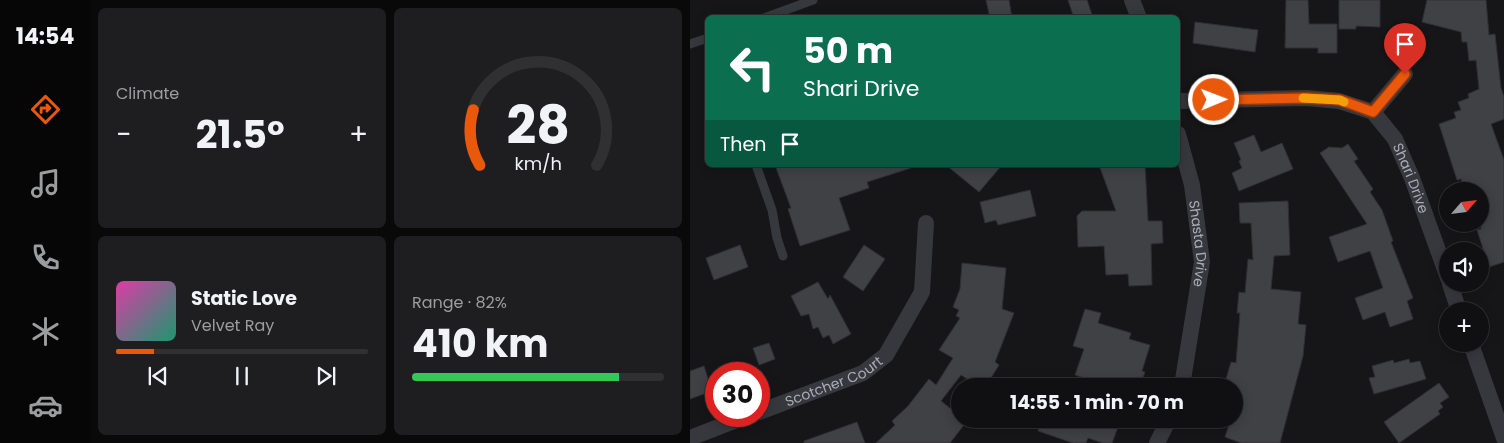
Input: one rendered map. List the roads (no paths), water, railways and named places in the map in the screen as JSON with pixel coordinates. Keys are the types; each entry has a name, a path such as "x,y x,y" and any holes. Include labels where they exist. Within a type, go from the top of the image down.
{"street":[{"path":"1132,0 1138,15"},
{"path":"1180,101 1307,98 1340,100 1373,112 1405,74"},
{"name":"Shari Drive","path":"1373,112 1395,140 1412,178 1439,253"},
{"name":"Shasta Drive","path":"1180,141 1192,185 1202,262 1183,378"},
{"name":"Scotcher Court","path":"770,408 863,373 886,355 922,292 926,222"},
{"path":"1474,352 1504,438"},
{"path":"690,438 718,427"},
{"path":"1157,443 1164,428"}],"lane":[{"path":"772,15 814,0"},
{"path":"690,44 705,39"},
{"path":"757,167 772,210 777,238 783,256"}]}
